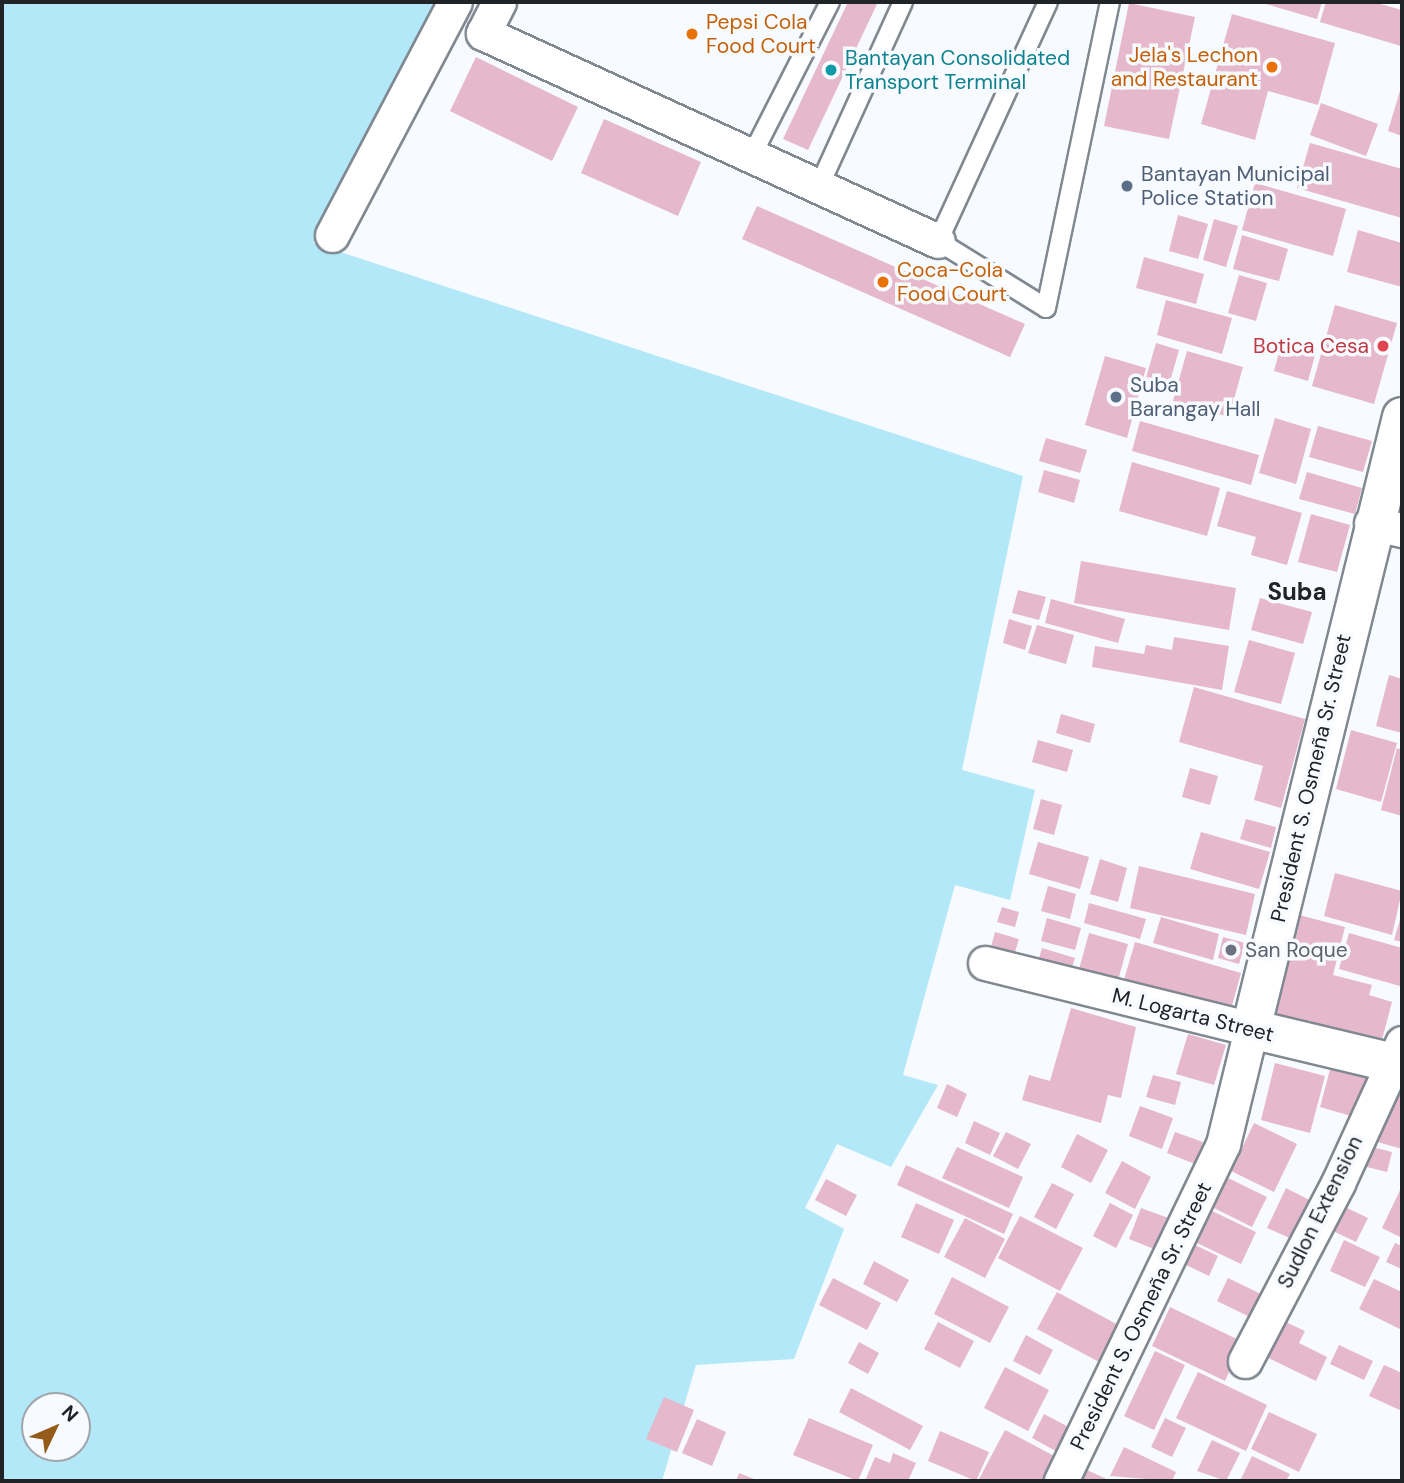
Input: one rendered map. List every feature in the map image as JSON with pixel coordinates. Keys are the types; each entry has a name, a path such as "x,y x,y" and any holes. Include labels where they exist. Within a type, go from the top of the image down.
{"street":[{"path":"332,235 455,2"},
{"path":"499,2 483,33 752,155 821,182 938,241"},
{"name":"President S. Osmeña Sr. Street","path":"1061,1481 1223,1144 1251,1029 1387,527 1402,417"},
{"name":"M. Logarta Street","path":"985,963 1251,1029 1398,1056"},
{"name":"Sudlon Extension","path":"1245,1361 1338,1184 1398,1056"}],"lane":[{"path":"752,155 830,2"},
{"path":"821,182 903,2"},
{"path":"1048,2 938,241 1046,308 1110,2"}],"water":[{"path":"2,2 436,2 313,243 1023,476 962,770 1035,790 1010,900 955,885 903,1075 938,1085 891,1167 837,1144 805,1208 844,1229 794,1359 696,1365 662,1481 2,1481"}],"building":[{"name":"Bantayan Consolidated Transport Terminal","path":"848,2 878,2 808,150 783,139"},
{"path":"1259,2 1322,2 1317,19"},
{"path":"1326,2 1373,2 1402,10 1401,46 1320,22"},
{"path":"1129,3 1195,17 1169,139 1104,126"},
{"name":"Jela's Lechon and Restaurant","path":"1232,14 1335,43 1318,105 1268,91 1255,140 1201,124"},
{"path":"476,57 578,107 552,161 450,111"},
{"path":"1402,84 1402,136 1388,131"},
{"path":"1321,103 1378,124 1366,156 1310,135"},
{"path":"604,119 701,162 678,216 581,173"},
{"path":"1310,143 1402,169 1402,218 1297,188"},
{"path":"1255,183 1346,209 1333,256 1242,230"},
{"name":"Coca-Cola Food Court","path":"757,206 1025,324 1010,357 742,239"},
{"path":"1178,215 1208,224 1198,259 1169,251"},
{"path":"1214,219 1238,226 1226,267 1203,260"},
{"path":"1358,230 1402,243 1402,287 1347,272"},
{"path":"1242,235 1288,249 1279,281 1233,269"},
{"path":"1144,257 1204,274 1196,304 1136,288"},
{"path":"1239,275 1267,283 1256,321 1228,313"},
{"path":"1166,300 1232,318 1222,354 1157,335"},
{"path":"1335,305 1397,323 1374,404 1312,386"},
{"path":"1283,338 1317,348 1308,381 1274,371"},
{"path":"1156,343 1179,350 1167,392 1144,385"},
{"path":"1187,351 1243,367 1229,417 1173,401"},
{"name":"Suba Barangay Hall","path":"1105,356 1146,368 1127,438 1085,425"},
{"path":"1275,418 1311,429 1296,484 1259,473"},
{"path":"1140,421 1259,455 1251,485 1132,451"},
{"path":"1318,426 1372,441 1363,472 1309,457"},
{"path":"1046,438 1087,450 1080,473 1039,461"},
{"path":"1132,462 1220,488 1207,536 1119,511"},
{"path":"1044,470 1080,480 1074,503 1038,492"},
{"path":"1307,472 1362,488 1355,514 1299,499"},
{"path":"1227,491 1302,513 1287,565 1251,555 1256,537 1217,526"},
{"path":"1311,514 1350,525 1337,572 1298,562"},
{"path":"1081,561 1236,588 1229,630 1074,603"},
{"path":"1018,590 1046,597 1039,620 1012,613"},
{"path":"1260,598 1312,612 1303,644 1251,630"},
{"path":"1051,599 1125,619 1118,643 1045,623"},
{"path":"1009,619 1032,626 1025,650 1003,643"},
{"path":"1037,625 1074,635 1066,664 1028,653"},
{"path":"1174,637 1229,646 1222,690 1092,667 1095,646 1144,654 1146,645 1172,650"},
{"path":"1249,640 1295,653 1281,704 1234,692"},
{"path":"1389,675 1402,679 1402,733 1376,726"},
{"path":"1194,687 1305,719 1281,808 1254,800 1263,766 1179,742"},
{"path":"1061,714 1095,724 1090,743 1056,733"},
{"path":"1351,730 1397,743 1381,802 1336,789"},
{"path":"1038,740 1073,750 1067,772 1032,762"},
{"path":"1397,748 1402,750 1402,816 1381,810"},
{"path":"1190,768 1218,776 1210,805 1182,797"},
{"path":"1041,799 1062,805 1054,835 1033,829"},
{"path":"1246,819 1276,827 1271,848 1240,839"},
{"path":"1201,832 1270,852 1259,889 1190,869"},
{"path":"1038,842 1089,857 1080,889 1029,874"},
{"path":"1100,859 1127,868 1118,902 1090,894"},
{"path":"1139,866 1255,894 1246,935 1130,908"},
{"path":"1335,873 1402,891 1392,935 1324,916"},
{"path":"1048,886 1076,894 1070,919 1041,911"},
{"path":"1089,903 1146,919 1140,939 1084,923"},
{"path":"1002,907 1019,912 1015,927 997,922"},
{"path":"1402,913 1402,942 1394,940"},
{"path":"1299,915 1345,927 1333,975 1372,985 1369,995 1392,1002 1379,1051 1271,1021"},
{"path":"1161,917 1219,934 1213,960 1153,943"},
{"path":"1047,918 1081,928 1075,950 1041,941"},
{"path":"995,932 1019,939 1010,968 987,962"},
{"path":"1089,933 1128,944 1114,995 1075,984"},
{"path":"1349,933 1402,948 1400,986 1339,969"},
{"name":"San Roque","path":"1223,937 1245,943 1239,964 1218,958"},
{"path":"1135,942 1241,973 1228,1020 1121,990"},
{"path":"1042,948 1075,958 1067,982 1035,973"},
{"path":"1071,1008 1136,1027 1121,1098 1108,1095 1101,1123 1022,1100 1029,1075 1050,1081"},
{"path":"1188,1034 1226,1045 1214,1085 1176,1074"},
{"path":"1275,1063 1325,1076 1310,1133 1261,1120"},
{"path":"1331,1066 1369,1076 1358,1118 1320,1107"},
{"path":"1153,1075 1181,1082 1175,1105 1146,1097"},
{"path":"947,1084 967,1094 957,1117 937,1108"},
{"path":"1384,1090 1402,1095 1402,1149 1371,1140"},
{"path":"1140,1106 1173,1118 1162,1149 1129,1136"},
{"path":"974,1121 1000,1133 990,1155 965,1143"},
{"path":"1254,1123 1297,1144 1274,1192 1231,1171"},
{"path":"1006,1132 1031,1144 1018,1169 993,1156"},
{"path":"1175,1132 1203,1142 1195,1164 1167,1153"},
{"path":"1077,1134 1108,1150 1091,1183 1061,1167"},
{"path":"1364,1145 1392,1152 1387,1172 1359,1165"},
{"path":"957,1147 1023,1177 1009,1208 942,1178"},
{"path":"1122,1161 1151,1177 1135,1209 1105,1193"},
{"path":"906,1165 1013,1214 1004,1234 897,1185"},
{"path":"1228,1178 1267,1197 1252,1227 1214,1208"},
{"path":"826,1179 857,1195 846,1216 815,1200"},
{"path":"1052,1183 1074,1194 1056,1229 1034,1217"},
{"path":"1402,1186 1402,1238 1382,1228"},
{"path":"1286,1188 1319,1205 1301,1243 1267,1228"},
{"path":"916,1203 954,1220 939,1254 901,1237"},
{"path":"1110,1203 1133,1215 1116,1248 1093,1236"},
{"path":"1345,1207 1368,1218 1356,1242 1333,1231"},
{"path":"1141,1208 1171,1219 1159,1251 1129,1239"},
{"path":"1212,1211 1256,1232 1241,1264 1197,1243"},
{"path":"1020,1216 1083,1248 1060,1291 998,1258"},
{"path":"965,1218 1005,1239 985,1278 944,1257"},
{"path":"1344,1240 1380,1257 1365,1287 1330,1271"},
{"path":"1395,1243 1402,1246 1402,1269 1386,1262"},
{"path":"1195,1245 1218,1256 1209,1276 1186,1265"},
{"path":"874,1261 909,1280 897,1302 863,1284"},
{"path":"952,1277 1009,1307 990,1343 934,1314"},
{"path":"833,1278 881,1303 867,1330 819,1305"},
{"path":"1228,1278 1265,1296 1254,1319 1217,1301"},
{"path":"1374,1279 1402,1292 1402,1330 1359,1309"},
{"path":"1057,1292 1122,1327 1103,1364 1037,1329"},
{"path":"1170,1307 1243,1342 1225,1381 1152,1346"},
{"path":"1277,1318 1305,1331 1299,1343 1327,1357 1316,1381 1260,1354"},
{"path":"938,1322 974,1341 960,1368 924,1349"},
{"path":"1026,1335 1053,1350 1040,1375 1013,1361"},
{"path":"859,1342 879,1353 868,1374 848,1363"},
{"path":"1339,1345 1373,1361 1364,1380 1330,1364"},
{"path":"1155,1351 1185,1365 1154,1430 1124,1416"},
{"path":"1384,1365 1402,1373 1402,1411 1369,1396"},
{"path":"1005,1367 1049,1390 1028,1431 984,1408"},
{"path":"1198,1372 1267,1405 1246,1451 1176,1418"},
{"path":"851,1388 923,1426 910,1450 839,1412"},
{"path":"664,1397 694,1410 677,1452 646,1439"},
{"path":"1269,1412 1317,1434 1299,1472 1251,1449"},
{"path":"1044,1414 1078,1432 1065,1456 1032,1438"},
{"path":"809,1418 873,1445 858,1481 793,1455"},
{"path":"1165,1418 1186,1428 1172,1457 1151,1447"},
{"path":"697,1419 726,1432 712,1466 682,1453"},
{"path":"1005,1430 1060,1459 1049,1481 978,1481"},
{"path":"940,1431 989,1452 976,1481 928,1461"},
{"path":"1212,1440 1240,1453 1226,1481 1197,1471"},
{"path":"1124,1447 1176,1472 1172,1481 1110,1476"},
{"path":"893,1453 916,1463 908,1481 865,1481 875,1457 890,1463"},
{"path":"1252,1456 1290,1474 1286,1481 1240,1481"},
{"path":"1085,1469 1111,1481 1079,1481"},
{"path":"739,1473 759,1481 736,1481"}],"place":[{"name":"Pepsi Cola Food Court","path":"692,34"},
{"name":"Jela's Lechon and Restaurant","path":"1272,67"},
{"name":"Bantayan Consolidated Transport Terminal","path":"831,70"},
{"name":"Bantayan Municipal Police Station","path":"1127,186"},
{"name":"Coca-Cola Food Court","path":"883,282"},
{"name":"Botica Cesa","path":"1383,346"},
{"name":"Suba Barangay Hall","path":"1116,397"},
{"name":"San Roque","path":"1231,950"}],"district":[{"name":"Suba","path":"1297,592"}]}
